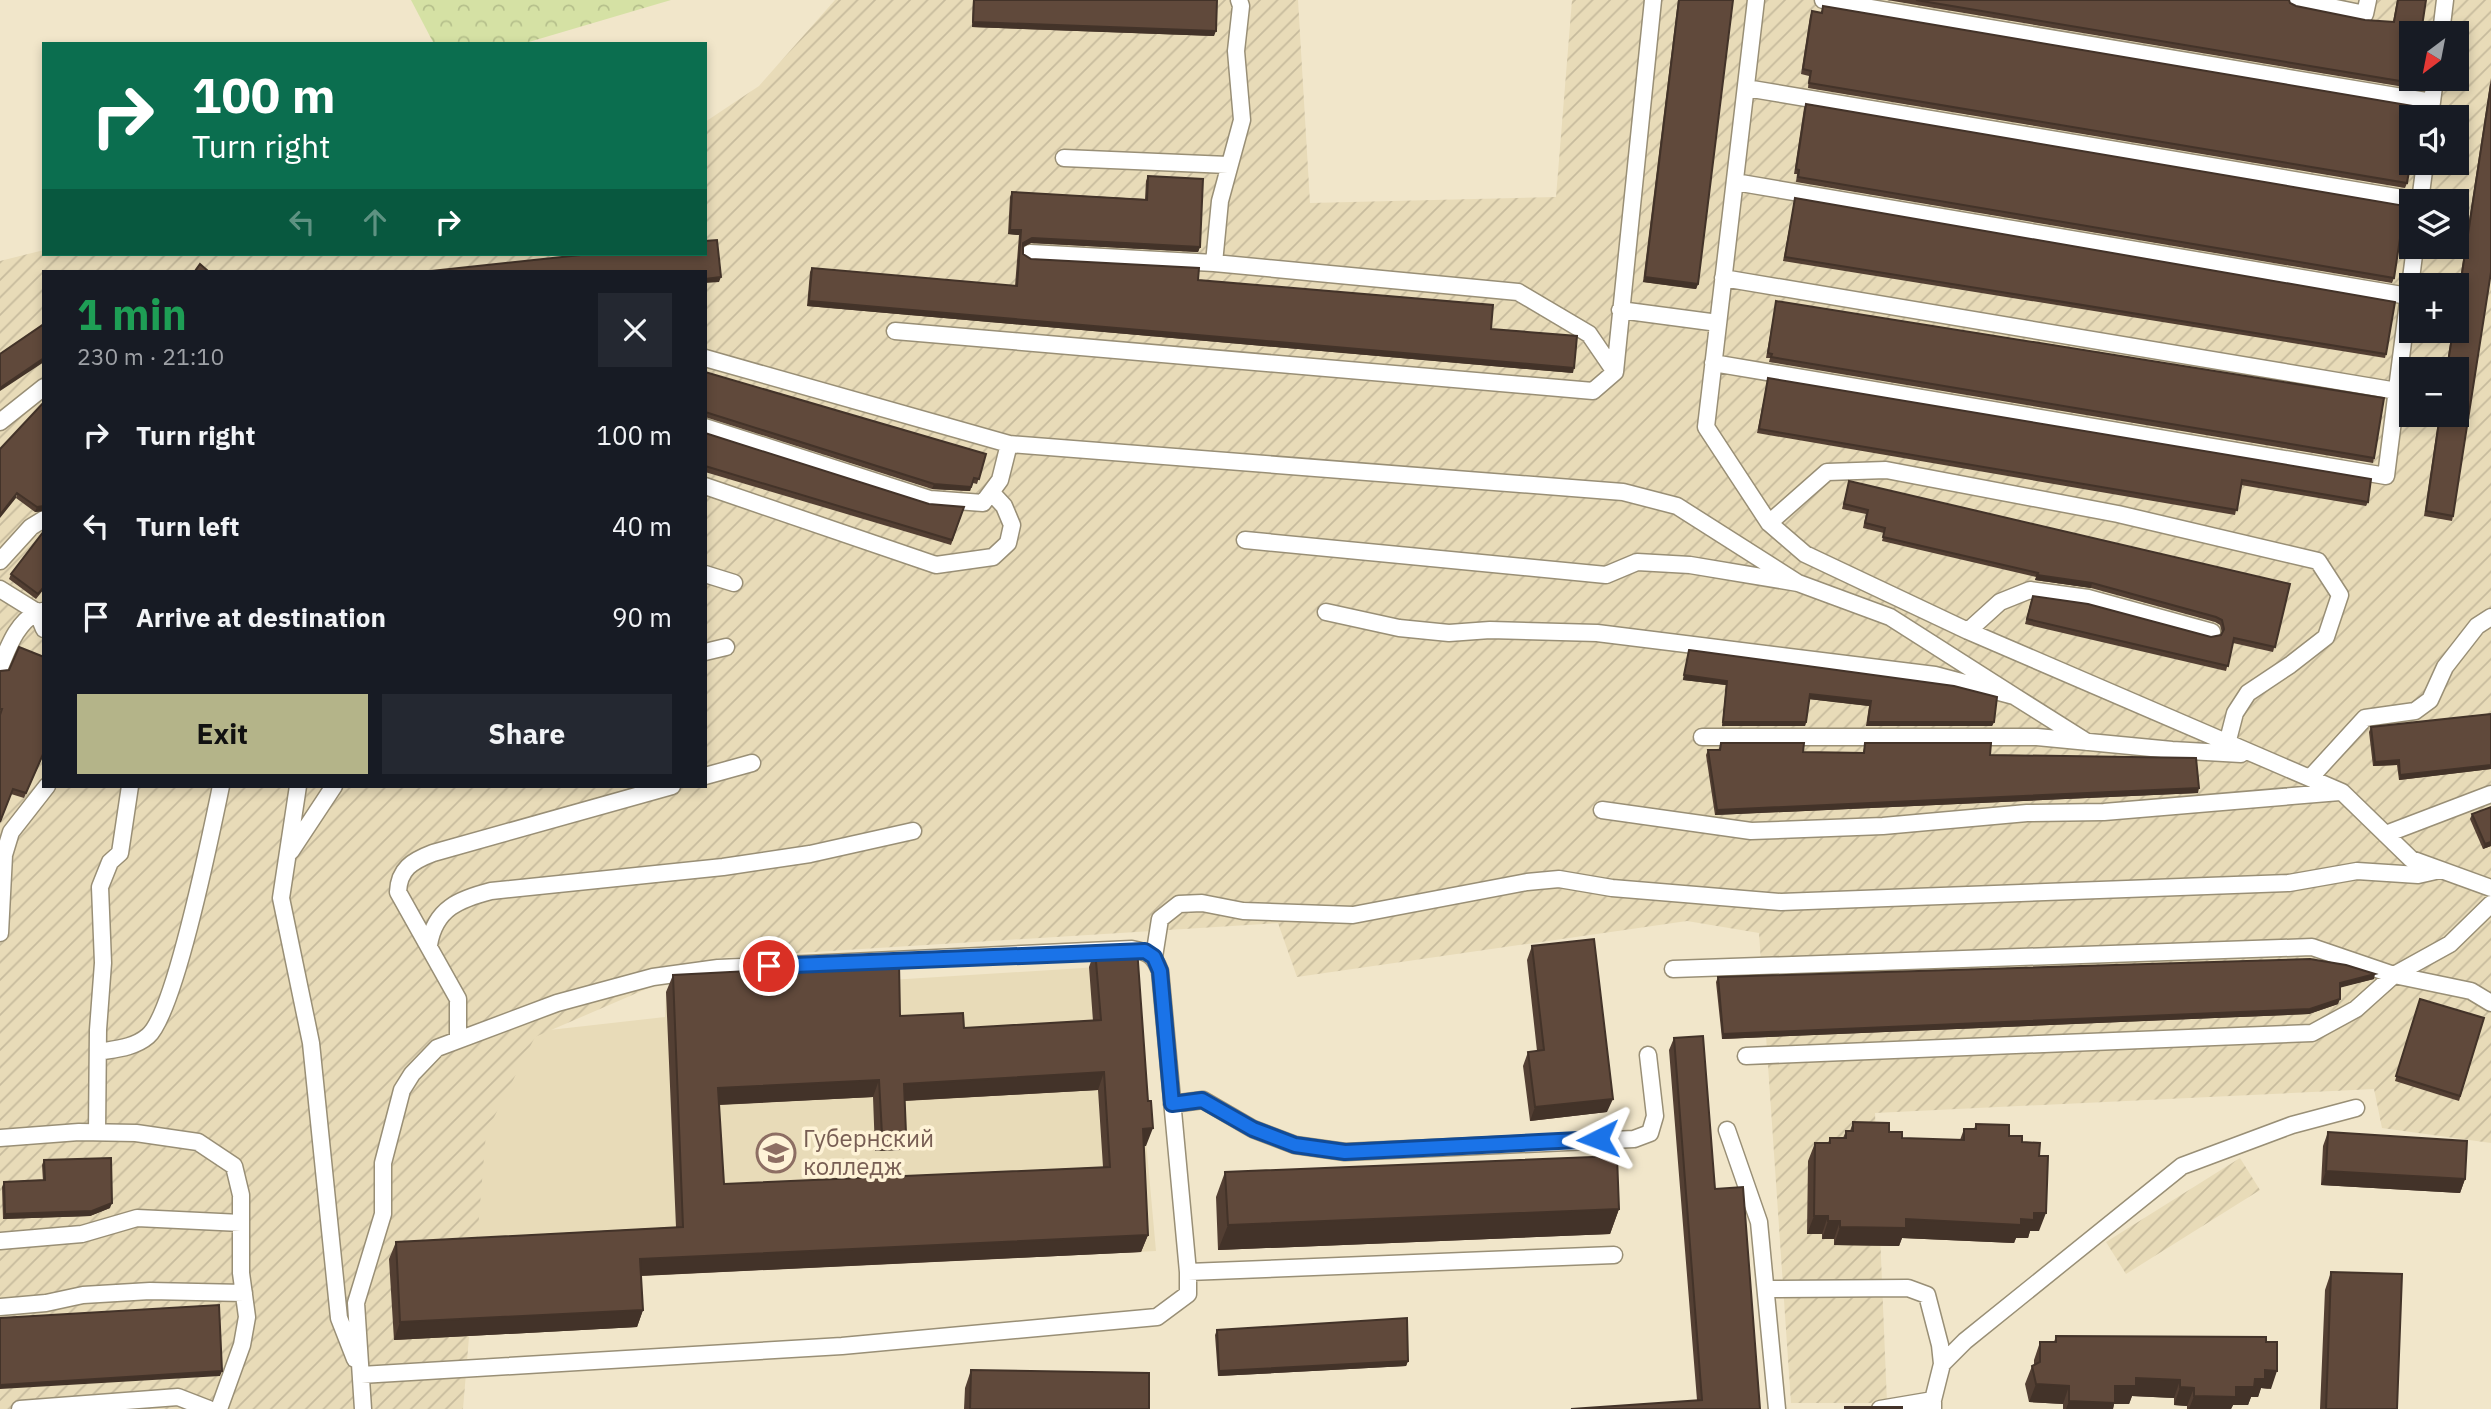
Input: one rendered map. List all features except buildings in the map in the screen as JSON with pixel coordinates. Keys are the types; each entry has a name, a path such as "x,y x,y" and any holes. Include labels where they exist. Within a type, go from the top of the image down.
{"lane":[{"path":"1214,263 1228,165 1242,120 1236,51 1241,6 1239,0"},
{"path":"895,331 1592,391 1615,372 1653,0"},
{"path":"1756,0 1706,427 1769,523 1805,554 1968,631 2342,792 2411,859 2491,888"},
{"path":"1823,0 2403,105"},
{"path":"2296,0 2365,14 2368,0"},
{"path":"2442,21 2445,0"},
{"path":"1746,88 2399,197"},
{"path":"1064,158 1228,165"},
{"path":"1735,182 2399,294"},
{"path":"1030,253 1214,263 1518,292 1589,334 1615,372"},
{"path":"1723,278 2397,391"},
{"path":"1620,310 1718,323"},
{"path":"1713,363 2386,476 2403,343"},
{"path":"707,359 1009,444 1623,492 1677,506 1798,583"},
{"path":"0,422 42,389"},
{"path":"707,428 930,499 983,503 1000,480 1009,444"},
{"path":"1769,523 1827,472 1886,470 2118,514 2318,561 2340,595 2326,637 2248,693 2235,713 2227,744"},
{"path":"707,487 936,565 993,557 1008,543 1012,525 1004,506 991,492"},
{"path":"0,561 31,527 42,520"},
{"path":"1245,540 1606,575 1637,562 1690,565 1798,583 1890,617 1955,655 2087,742"},
{"path":"707,575 734,583"},
{"path":"0,589 41,611"},
{"path":"1968,631 2000,602 2030,590 2088,598 2212,632"},
{"path":"1870,610 1914,605"},
{"path":"0,667 12,637 28,617 41,611"},
{"path":"1326,612 1399,628 1449,633 1490,630 1597,633 1674,642 1935,675 2014,696"},
{"path":"2309,778 2365,718 2396,716 2415,711 2430,700 2445,667 2477,626 2491,617"},
{"path":"707,652 726,647"},
{"path":"1702,737 2036,737 2172,751 2250,754"},
{"path":"707,775 752,763"},
{"path":"0,933 4,855 11,832 45,788"},
{"path":"97,1132 97,1052 103,963 100,887 110,863 120,853 130,788"},
{"path":"97,1052 136,1045 150,1034 161,1013 198,894 221,788"},
{"path":"299,788 281,898 311,1043 339,1318 361,1375"},
{"path":"288,855 333,788"},
{"path":"458,1038 458,999 398,892 399,879 406,866 433,853 665,788"},
{"path":"1602,810 1751,831 1883,826 2027,813 2104,812 2342,792"},
{"path":"2386,834 2491,794"},
{"path":"429,945 431,934 444,909 461,899 491,891 563,881 723,867 810,854 913,831"},
{"path":"361,1375 842,1346 1130,1322 1157,1317 1188,1294 1160,971 1154,957 1160,919 1180,904 1202,903 1243,911 1353,915 1527,881 1559,879 1612,888 1781,902 2289,883 2357,871 2418,875 2442,870"},
{"path":"1746,1056 2312,1033 2356,1009 2393,975 2450,944 2491,904"},
{"path":"1672,969 2312,947 2393,975 2471,992 2491,1003"},
{"path":"363,1409 356,1303 383,1214 383,1163 402,1090 437,1048 556,1003 653,977 718,968 1132,949 1145,951 1154,957"},
{"path":"1172,1104 1202,1100 1253,1129 1295,1145 1345,1152 1634,1139 1650,1133 1654,1116 1648,1055"},
{"path":"1942,1364 1965,1341 2182,1166 2292,1125 2356,1108"},
{"path":"1727,1130 1759,1222 1777,1409"},
{"path":"0,1138 97,1132 136,1133 198,1142 234,1166 241,1195 247,1317 242,1345 219,1409"},
{"path":"0,1241 82,1234 137,1218 241,1223"},
{"path":"1188,1272 1614,1255"},
{"path":"1766,1289 1908,1287 1927,1295 1942,1364 1933,1405 1880,1409"},
{"path":"0,1307 46,1303 83,1294 150,1291 244,1293"},
{"path":"20,1409 177,1397 209,1409"}],"shaded area":[{"path":"835,0 1298,0 1310,203 1556,197 1572,0 2491,0 2491,1143 2382,1128 2374,1089 1875,1113 1887,1403 1791,1403 1759,933 1687,921 1297,977 1278,923 718,958 535,1037 486,1133 463,1409 0,1409 0,261 42,250 42,256 707,256 707,121 759,86"},
{"name":"Губернский колледж","path":"1130,965 1156,1251 634,1276 637,1327 394,1340 514,1034 665,1017 666,994"},
{"path":"2240,1158 2260,1190 2126,1274 2106,1242"}],"green space":[{"path":"411,0 671,0 529,42 433,42"}],"place":[{"name":"Губернский колледж","path":"776,1153"}],"route":[{"path":"769,966 1132,949 1145,951 1154,957 1160,971 1172,1104 1202,1100 1253,1129 1295,1145 1345,1152 1598,1139"}]}
